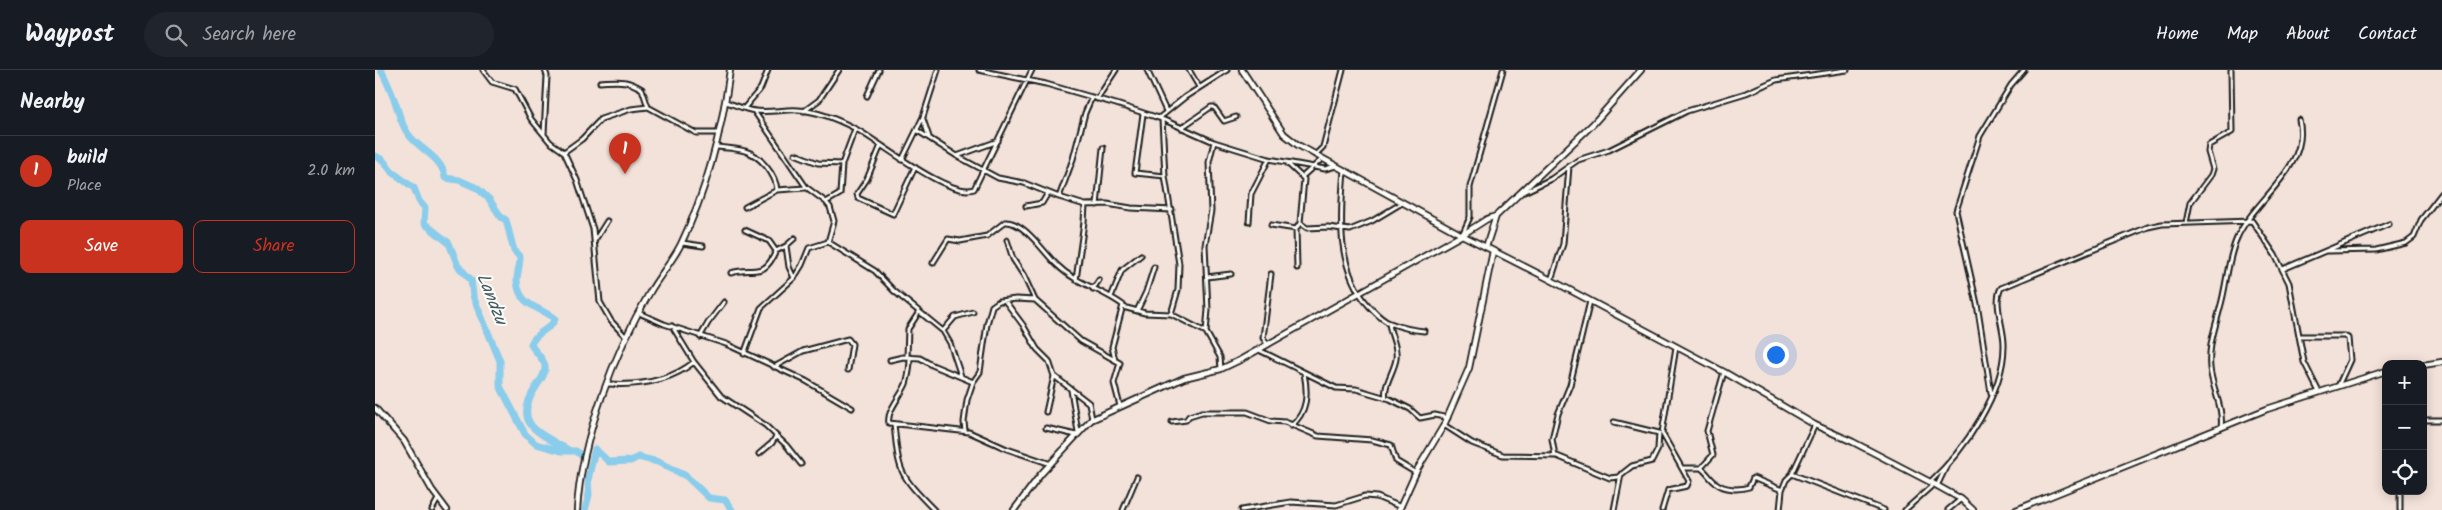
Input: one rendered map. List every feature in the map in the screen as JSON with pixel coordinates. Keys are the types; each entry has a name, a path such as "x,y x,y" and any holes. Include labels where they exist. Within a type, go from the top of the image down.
{"street":[{"path":"483,70 492,82 515,89 527,114 543,135 564,152 584,197 595,240 601,302 611,321 626,336"},
{"path":"543,135 547,76 545,70"},
{"path":"577,510 582,470 593,425 626,336 682,243 717,147 731,70"},
{"path":"745,107 761,88 767,70"},
{"path":"804,111 823,96 839,70"},
{"path":"867,96 879,70"},
{"path":"902,160 918,131 938,70"},
{"path":"979,70 1092,97 1161,118 1214,142 1287,163 1328,169 1336,166"},
{"path":"726,102 754,111 804,111 818,114 855,129 902,160 943,182 968,191 974,189 1033,70"},
{"path":"1097,99 1116,70"},
{"path":"1147,70 1166,111"},
{"path":"1189,70 1199,87"},
{"path":"1171,314 1178,290 1179,264 1172,210 1165,176 1161,118 1166,111 1199,87 1227,70"},
{"path":"1243,70 1285,134 1315,155 1462,235 1724,372 1815,426 1853,442 1934,484 1961,499 1973,510"},
{"path":"1315,155 1323,148 1343,70"},
{"path":"1462,235 1470,217 1470,187 1503,70"},
{"path":"1014,510 1077,434 1092,420 1184,378 1221,369 1462,235 1487,219 1496,216 1593,124 1641,70"},
{"path":"1523,192 1551,179 1578,160 1609,150 1687,111 1722,98 1746,93 1777,80 1847,70"},
{"path":"1991,394 1977,304 1956,211 1980,136 2011,85 2024,70"},
{"path":"2186,223 2190,203 2213,169 2208,152 2209,145 2233,132 2231,70"},
{"path":"601,82 627,80 633,82 642,89 647,107"},
{"path":"1059,198 1073,159 1085,113 1092,97"},
{"path":"564,152 581,139 601,119 631,109 647,107 696,133 720,133"},
{"path":"1181,128 1211,107 1214,107 1224,121 1236,117"},
{"path":"754,111 805,188 826,202 834,216 828,242"},
{"path":"1143,114 1135,173 1165,176"},
{"path":"923,117 929,138"},
{"path":"2220,428 2221,416 2210,369 2211,344 2229,260 2238,236 2247,220 2293,163 2301,131 2299,120"},
{"path":"826,202 839,194 842,164 855,129"},
{"path":"918,131 957,156 998,178 1024,183 1059,198 1085,205 1107,204 1131,208 1172,210"},
{"path":"957,156 997,142"},
{"path":"1206,332 1208,310 1205,245 1211,211 1209,162 1214,142"},
{"path":"881,145 867,179 857,194 858,198 893,214 915,167"},
{"path":"717,147 745,151 754,156 769,171 777,184 777,190"},
{"path":"1097,205 1103,148"},
{"path":"795,154 818,163 842,164"},
{"path":"1249,222 1251,194 1269,158"},
{"path":"1303,176 1322,159"},
{"path":"1287,163 1303,176 1305,186 1300,222 1296,229 1297,268"},
{"path":"1551,280 1563,244 1569,166"},
{"path":"1344,170 1341,228 1349,271 1357,293 1378,316 1389,323 1424,331"},
{"path":"745,207 777,190 805,188"},
{"path":"1026,206 1042,203 1048,193"},
{"path":"2328,251 2376,250 2406,243 2414,237 2421,220 2442,193"},
{"path":"1300,222 1307,228 1341,228 1350,230 1366,224 1402,203"},
{"path":"1076,280 1085,222 1085,205"},
{"path":"1486,247 1496,216"},
{"path":"1905,510 1934,484 1965,443 1991,394 2000,371 2003,354 1998,293 2001,288 2148,227 2247,220 2255,225 2283,269 2293,301 2304,362 2319,392"},
{"path":"595,240 607,221"},
{"path":"933,263 948,239 960,241 987,236 1009,221 1030,235 1059,267 1076,280 1111,297 1121,303 1123,307 1137,311 1171,314 1206,332 1217,351 1221,369"},
{"path":"2283,269 2389,224"},
{"path":"1271,226 1296,229"},
{"path":"745,230 769,241 776,251"},
{"path":"731,273 761,270 772,260 776,251 795,238"},
{"path":"1007,240 1013,260 1024,276 1035,300 1081,342 1115,360 1121,366 1114,383 1120,406"},
{"path":"744,354 761,308 794,278 809,248 828,242 875,270 919,312 943,331 950,343 961,376"},
{"path":"682,243 703,246"},
{"path":"785,246 789,267 794,278"},
{"path":"1242,510 1291,502 1336,505 1365,496 1377,497 1400,508 1416,473 1448,418 1471,360 1493,251"},
{"path":"1111,297 1122,270 1141,255"},
{"path":"1137,311 1154,267"},
{"path":"1207,277 1231,274"},
{"path":"1267,344 1263,338 1271,274"},
{"path":"1093,289 1099,280"},
{"path":"965,431 965,412 973,382 979,372 990,310 995,303 1016,298 1035,300"},
{"path":"1005,301 1023,325 1037,349 1049,361 1054,376 1046,412"},
{"path":"1555,456 1552,439 1558,414 1570,385 1590,301"},
{"path":"700,338 708,323 725,302"},
{"path":"1115,360 1112,347 1123,307"},
{"path":"919,312 909,330 908,357 910,369 905,386 888,420 889,423 965,431 1007,449 1051,464"},
{"path":"943,331 955,317 973,312"},
{"path":"639,313 700,338 722,343 774,368 806,380 852,408"},
{"path":"1386,398 1385,391 1393,373 1397,352 1389,323"},
{"path":"671,326 694,362 721,396 758,420 777,436 801,464"},
{"path":"2299,336 2344,336 2348,338 2350,360 2339,384"},
{"path":"774,368 803,351 848,339 851,342 848,370"},
{"path":"1444,426 1472,443 1503,454 1555,456 1571,460 1605,478 1614,478 1632,466 1648,464 1655,458 1676,347"},
{"path":"1258,349 1336,388 1356,389 1386,398 1410,409 1420,418 1435,415 1448,418"},
{"path":"890,360 908,357 920,358 973,382"},
{"path":"608,384 655,382 694,362"},
{"path":"2427,364 2442,362"},
{"path":"1701,468 1713,455 1707,431 1724,372"},
{"path":"2016,510 2267,409 2339,384 2382,372"},
{"path":"1291,426 1301,415 1306,402 1304,373"},
{"path":"1054,376 1089,403 1092,420"},
{"path":"1071,390 1077,434"},
{"path":"375,408 404,441 438,499 447,510"},
{"path":"1172,422 1186,420 1195,413 1202,412 1247,412 1271,421 1285,422 1318,436 1372,440 1391,445 1396,461 1416,473"},
{"path":"2427,420 2442,420"},
{"path":"1614,422 1660,433 1688,477 1687,486 1668,490 1662,510"},
{"path":"894,424 897,460 903,476 934,510"},
{"path":"1780,510 1782,490 1786,480 1792,474 1815,426"},
{"path":"1046,428 1077,434"},
{"path":"759,454 777,436"},
{"path":"1934,484 1947,467"},
{"path":"1681,468 1701,468 1716,483 1729,489 1749,487 1753,478 1782,490"},
{"path":"1614,510 1621,474"},
{"path":"1792,474 1884,510"},
{"path":"1123,510 1137,477"},
{"path":"2400,495 2400,510"},
{"path":"432,510 438,499"},
{"path":"1949,510 1961,499"}],"waterway":[{"name":"Landzu","path":"381,70 409,135 436,160 445,178 459,180 477,188 489,199 501,217 506,220 514,251 520,257 517,281 521,296 530,305 555,319 550,326 536,336 531,344 543,360 545,372 529,400 528,419 539,433 570,451"},
{"name":"Landzu","path":"375,156 383,160 391,171 414,188 419,201 425,208 424,223 449,243 458,266 471,280 473,296 500,361 500,386 525,434 536,444 561,451 576,451 581,455"},
{"name":"Landzu","path":"585,510 589,495 588,480 595,449 609,462 631,461 638,457 658,462 686,476 709,498 725,500 732,510"}],"place":[{"name":"build","path":"625,174"}]}
